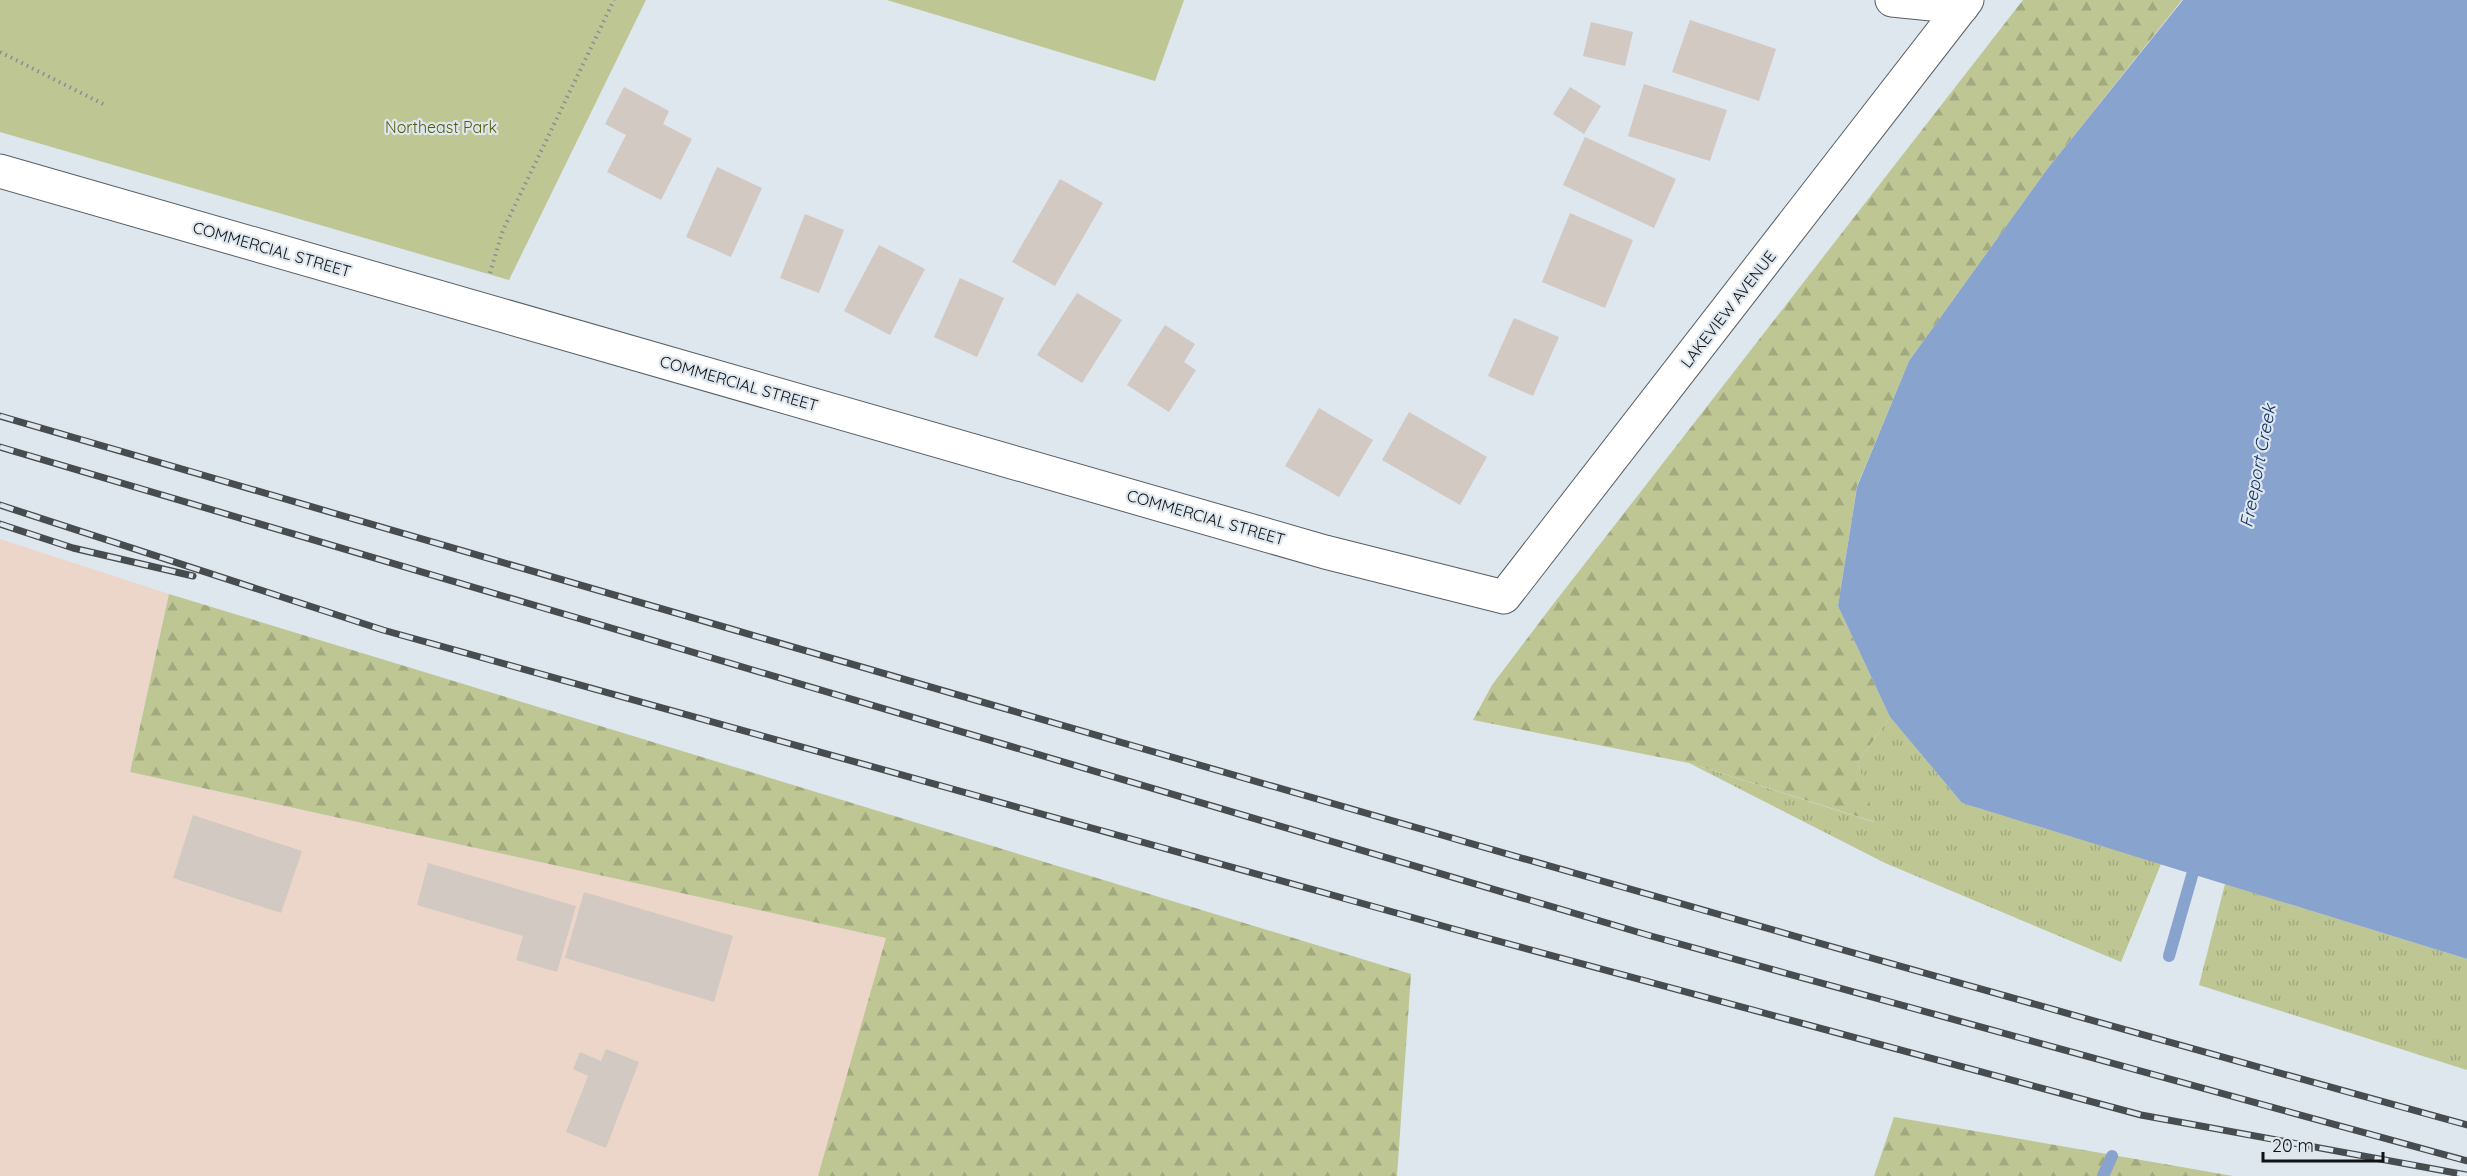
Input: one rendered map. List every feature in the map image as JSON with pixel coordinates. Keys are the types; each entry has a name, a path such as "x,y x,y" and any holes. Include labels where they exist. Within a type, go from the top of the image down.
{"street":[{"path":"1892,0 1964,3"},
{"name":"LAKEVIEW AVENUE","path":"1479,590 1504,597 1964,3"},
{"name":"COMMERCIAL STREET","path":"0,171 1325,552 1479,590"}],"path":[{"path":"479,308 503,230 614,0"},
{"path":"0,52 107,106"}],"shaded area":[{"path":"0,539 169,594 130,772 887,938 818,1176 0,1176"}],"green space":[{"name":"Northeast Park","path":"0,0 646,0 509,280 0,132"},
{"path":"887,0 1184,0 1155,81"},
{"path":"2023,0 2182,0 2048,168 1909,361 1857,486 1838,606 1890,717 1858,762 1875,822 1689,763 1473,720 1492,685 1548,611"},
{"path":"169,594 1411,974 1397,1176 818,1176 886,938 130,772"},
{"path":"1890,717 1962,803 2161,864 2121,962 1885,863 1689,763 1874,822 1858,762"},
{"path":"2225,884 2467,959 2467,1070 2199,985"},
{"path":"1894,1117 2233,1176 1874,1176"}],"water":[{"path":"2183,0 2467,0 2467,959 1962,803 1890,717 1838,606 1857,487 1909,361 2048,168"}],"building":[{"path":"1690,20 1776,49 1759,101 1672,72"},
{"path":"1591,22 1633,32 1625,66 1583,56"},
{"path":"1644,84 1727,110 1710,161 1628,136"},
{"path":"624,87 669,111 663,124 692,139 661,200 607,172 626,135 605,124"},
{"path":"1570,87 1601,106 1584,134 1553,114"},
{"path":"1585,137 1676,179 1654,228 1563,185"},
{"path":"717,167 762,188 731,257 686,237"},
{"path":"1060,179 1103,203 1055,286 1012,262"},
{"path":"1570,213 1633,240 1605,308 1542,282"},
{"path":"805,214 844,230 819,293 780,278"},
{"path":"879,245 925,269 890,335 844,311"},
{"path":"960,278 1004,298 977,357 934,337"},
{"path":"1077,293 1122,320 1082,383 1037,355"},
{"path":"1514,318 1559,337 1533,396 1488,376"},
{"path":"1165,325 1195,344 1184,362 1196,370 1169,412 1127,385"},
{"path":"1319,408 1373,440 1339,497 1285,466"},
{"path":"1409,412 1487,457 1460,505 1382,460"},
{"path":"193,815 302,851 281,913 173,878"},
{"path":"428,863 576,906 557,972 516,960 523,936 417,905"},
{"path":"584,892 733,936 714,1002 565,958"},
{"path":"606,1049 639,1062 606,1148 566,1132 588,1076 573,1069 580,1052 601,1061"}],"waterway":[{"name":"Freeport Creek","path":"2169,956 2197,858"},
{"name":"Freeport Creek","path":"2103,1176 2112,1156"}],"railway":[{"path":"0,416 1849,952 2467,1125"},
{"path":"0,447 1651,936 2467,1161"},
{"path":"0,505 383,630 1450,928 2141,1115 2467,1175"},
{"path":"0,524 73,548 193,576"}]}
